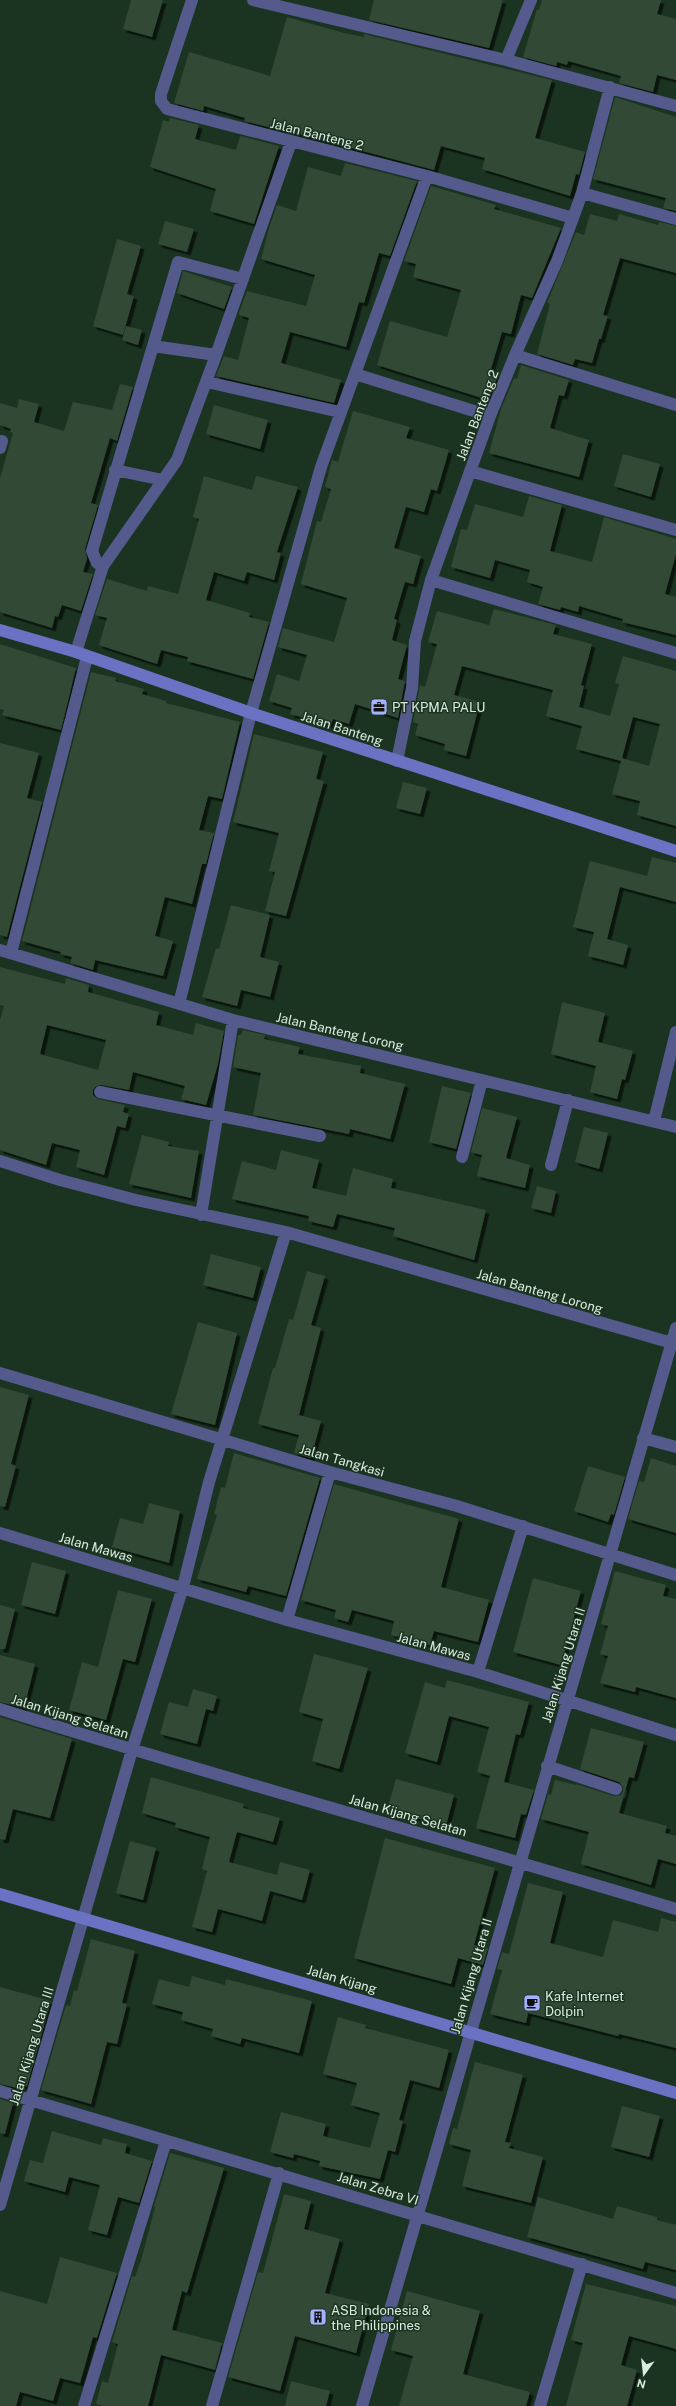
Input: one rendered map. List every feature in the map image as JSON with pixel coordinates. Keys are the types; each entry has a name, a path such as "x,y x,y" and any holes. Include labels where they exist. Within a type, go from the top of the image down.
{"street":[{"name":"Jalan Banteng 2","path":"192,0 161,94 161,101 164,107 173,112 427,176 573,218"},
{"path":"253,0 610,86 676,106"},
{"path":"506,60 530,0"},
{"name":"Jalan Banteng 2","path":"397,761 412,688 415,641 431,580 490,416 515,355 558,261 582,193 610,86"},
{"path":"6,952 82,655 102,566 177,460 207,382 291,142"},
{"path":"179,1004 251,713 321,467 427,176"},
{"path":"582,193 676,219"},
{"path":"102,566 97,563 92,551 114,470 178,262 243,279"},
{"path":"153,346 216,355"},
{"path":"515,355 676,405"},
{"path":"355,374 490,416"},
{"path":"207,382 340,412"},
{"path":"114,470 163,480"},
{"path":"470,471 676,530"},
{"path":"431,580 676,653"},
{"name":"Jalan Banteng","path":"0,630 82,655 251,713 676,851"},
{"name":"Jalan Banteng Lorong","path":"6,952 233,1020 676,1127"},
{"path":"201,1215 233,1020"},
{"path":"654,1121 676,1032"},
{"path":"462,1157 482,1080"},
{"path":"100,1092 138,1101 217,1114 320,1136"},
{"path":"551,1165 568,1100"},
{"name":"Jalan Banteng Lorong","path":"0,1161 60,1180 201,1215 286,1232 672,1343"},
{"path":"132,1750 183,1587 209,1482 224,1440 286,1232"},
{"path":"612,1554 643,1438 676,1328"},
{"name":"Jalan Tangkasi","path":"0,1372 330,1472 456,1506 523,1526 676,1575"},
{"path":"643,1438 676,1448"},
{"path":"287,1620 330,1472"},
{"path":"478,1672 523,1526"},
{"name":"Jalan Mawas","path":"0,1533 183,1587 287,1620 478,1672 676,1735"},
{"name":"Jalan Kijang Utara II","path":"362,2406 519,1861 566,1701 612,1554"},
{"name":"Jalan Kijang Selatan","path":"0,1709 132,1750 519,1861 676,1909"},
{"name":"Jalan Kijang Selatan","path":"84,1919 132,1750"},
{"path":"547,1766 616,1789"},
{"name":"Jalan Kijang","path":"0,1894 470,2030 676,2093"},
{"name":"Jalan Kijang Utara III","path":"0,2205 29,2100 84,1919"},
{"name":"Jalan Zebra VI","path":"0,2091 676,2292"},
{"path":"84,2406 166,2141"},
{"path":"212,2406 279,2173"},
{"path":"540,2406 582,2264"}],"building":[{"path":"131,0 163,0 152,37 123,29"},
{"path":"374,0 503,0 489,48 369,20"},
{"path":"542,0 661,0 657,14 676,19 676,80 657,75 653,92 619,83 621,76 568,61 567,65 557,62 556,66 523,57 537,9 539,10"},
{"path":"287,17 344,33 364,37 364,34 552,80 535,138 585,152 579,175 576,174 570,196 482,169 485,158 441,146 434,170 284,130 244,121 245,118 204,106 203,111 174,103 189,52 270,76"},
{"path":"615,97 676,117 676,211 663,208 666,198 593,179"},
{"path":"170,118 199,125 195,139 236,150 240,136 279,146 254,224 210,211 216,189 150,167 163,120 169,122"},
{"path":"345,163 417,181 390,256 379,253 364,303 359,302 346,347 290,332 281,363 341,380 334,403 216,376 224,356 238,360 249,318 239,315 247,291 306,306 315,275 261,259 269,228 277,205 296,211 308,167 341,176"},
{"path":"431,186 496,205 494,209 561,228 532,298 521,295 511,334 502,332 490,372 499,374 488,400 377,365 390,321 447,337 461,290 413,277 416,264 404,261"},
{"path":"590,214 617,221 619,214 658,225 659,222 676,226 676,273 620,258 603,315 608,316 592,363 575,359 573,365 537,354 550,304 547,303 576,232 584,235"},
{"path":"165,221 194,229 187,252 158,244"},
{"path":"117,239 141,246 127,294 134,296 123,335 93,326"},
{"path":"183,271 232,287 224,309 177,293"},
{"path":"126,326 142,330 138,345 122,340"},
{"path":"521,365 569,380 564,396 559,395 550,428 589,440 579,477 489,453 501,409 514,378 517,379"},
{"path":"120,384 133,387 117,441 110,438 91,503 98,505 85,549 87,559 83,572 93,574 81,611 62,605 58,617 55,616 52,628 0,612 0,478 13,433 10,432 11,429 0,425 0,403 17,408 19,399 39,404 34,422 64,431 73,402 112,410"},
{"path":"214,405 268,420 260,449 206,434"},
{"path":"353,411 410,427 406,438 449,450 437,491 431,489 424,512 406,507 394,548 421,556 413,584 405,582 394,619 397,620 392,640 407,645 398,679 405,681 398,718 355,704 349,724 333,719 331,725 290,714 292,708 269,701 277,674 299,681 307,655 278,647 283,628 334,642 347,598 301,584 317,521 321,522 331,489 325,487 332,460 338,462"},
{"path":"623,454 660,464 651,497 614,486"},
{"path":"204,476 252,490 256,476 298,487 277,552 281,553 274,580 247,572 244,581 214,572 206,600 250,613 249,617 269,622 253,679 187,661 188,657 161,650 157,664 99,645 107,618 95,615 107,579 147,591 148,586 178,594 199,519 193,517"},
{"path":"529,496 562,505 550,551 592,562 604,517 676,539 676,554 665,594 676,597 676,635 622,622 623,619 579,606 578,612 561,607 560,610 538,604 543,587 527,582 530,570 495,560 490,578 451,567 461,529 467,530 475,504 523,517"},
{"path":"494,609 556,625 553,634 592,644 581,685 584,686 579,707 610,716 619,684 615,683 623,656 676,671 676,826 637,815 640,801 612,794 621,761 576,749 582,726 546,716 553,690 462,666 454,695 480,702 466,756 444,750 445,744 415,735 418,724 413,722 420,685 425,687 437,644 428,642 437,611 489,625","holes":["633,717 660,724 649,766 622,758"]},
{"path":"0,644 76,668 61,730 2,715 4,710 0,709"},
{"path":"91,672 116,678 115,681 144,689 142,694 166,701 166,703 240,722 222,799 208,796 199,830 214,833 206,864 202,864 192,904 165,897 155,936 173,941 163,976 95,960 93,970 70,963 72,957 60,954 61,952 22,941"},
{"path":"254,734 323,752 316,779 324,781 286,916 265,911 275,872 269,871 279,833 233,822"},
{"path":"0,743 39,753 27,798 42,802 7,937 0,935"},
{"path":"403,782 427,788 420,814 396,808"},
{"path":"652,857 676,863 676,902 620,887 607,939 628,945 623,965 588,956 594,932 573,927 590,861 647,876"},
{"path":"231,905 270,915 260,957 279,962 270,997 241,990 237,1006 202,997 216,948 219,949"},
{"path":"0,967 65,984 66,978 89,985 88,992 159,1012 156,1025 193,1035 196,1023 224,1031 218,1064 206,1105 181,1099 185,1086 133,1072 129,1090 101,1085 95,1087 93,1090 93,1095 98,1099 125,1105 123,1112 129,1114 125,1128 117,1126 104,1175 76,1167 80,1150 52,1143 46,1165 0,1150 0,1020 4,1006 0,1005","holes":["47,1025 106,1040 98,1070 40,1054"]},
{"path":"562,1002 605,1013 598,1042 633,1051 625,1080 622,1079 617,1099 590,1092 596,1066 551,1054"},
{"path":"243,1030 265,1035 264,1039 300,1047 298,1054 361,1066 360,1073 405,1084 390,1139 350,1129 349,1134 253,1115 261,1073 233,1067 238,1035 241,1035"},
{"path":"442,1086 471,1093 456,1149 429,1142"},
{"path":"482,1108 517,1117 506,1158 530,1165 525,1188 477,1176 482,1155 471,1152"},
{"path":"584,1127 608,1133 599,1169 575,1162"},
{"path":"142,1135 169,1142 168,1146 199,1151 191,1198 129,1184"},
{"path":"281,1150 319,1160 312,1188 346,1196 353,1168 393,1179 391,1188 486,1210 474,1260 393,1236 395,1228 337,1214 333,1227 308,1221 309,1216 232,1199 242,1161 276,1170"},
{"path":"537,1186 556,1191 551,1213 531,1208"},
{"path":"211,1254 261,1267 253,1298 203,1285"},
{"path":"307,1271 325,1276 311,1325 321,1328 299,1415 321,1421 311,1458 294,1453 299,1435 258,1424 273,1368 275,1368 289,1319 293,1320"},
{"path":"198,1322 237,1333 215,1425 171,1414"},
{"path":"0,1387 29,1395 11,1464 16,1466 5,1507 0,1506"},
{"path":"234,1453 320,1478 286,1596 248,1586 246,1592 197,1579 217,1515 214,1514 221,1487 225,1488"},
{"path":"651,1458 676,1466 676,1533 628,1519 639,1481 644,1482"},
{"path":"588,1466 625,1477 614,1515 611,1514 608,1522 574,1511"},
{"path":"334,1484 459,1519 441,1587 489,1600 478,1642 434,1631 430,1645 391,1635 394,1621 352,1610 348,1622 334,1618 336,1610 301,1600"},
{"path":"149,1503 180,1511 169,1563 112,1547 120,1518 143,1524"},
{"path":"32,1562 66,1571 55,1614 21,1605"},
{"path":"615,1571 666,1585 663,1596 676,1599 676,1698 636,1687 635,1692 600,1683 608,1656 600,1654 608,1626 601,1624"},
{"path":"533,1578 581,1591 561,1665 513,1652"},
{"path":"118,1590 152,1599 135,1662 123,1659 106,1720 69,1710 82,1662 98,1667"},
{"path":"0,1605 15,1609 5,1649 0,1649"},
{"path":"314,1654 368,1668 339,1769 312,1761 323,1719 299,1712"},
{"path":"0,1655 35,1664 24,1708 0,1702"},
{"path":"447,1680 529,1702 520,1735 516,1734 504,1782 534,1790 526,1815 521,1814 515,1838 476,1828 490,1776 477,1772 489,1727 449,1716 437,1762 405,1753 425,1682 445,1688"},
{"path":"193,1689 217,1696 213,1711 206,1709 197,1744 160,1734 169,1702 188,1707"},
{"path":"0,1717 72,1739 50,1818 13,1809 5,1840 0,1839"},
{"path":"591,1728 644,1742 634,1778 629,1777 619,1813 667,1826 665,1833 676,1836 676,1864 658,1859 651,1885 581,1864 589,1832 541,1819 548,1794 551,1795 555,1780 576,1784 614,1796 621,1795 623,1792 623,1787 619,1782 580,1769"},
{"path":"151,1777 244,1804 243,1808 280,1818 273,1842 237,1832 229,1862 277,1875 280,1862 310,1870 302,1900 270,1891 262,1921 218,1909 212,1932 192,1927 207,1871 202,1869 210,1837 175,1827 176,1823 142,1813"},
{"path":"396,1779 454,1795 446,1826 387,1810"},
{"path":"385,1838 495,1868 474,1945 488,1948 483,1965 458,1958 451,1984 354,1958"},
{"path":"130,1841 156,1848 143,1900 116,1893"},
{"path":"528,1883 563,1892 550,1943 603,1957 613,1920 658,1932 661,1918 676,1922 676,2048 619,2034 618,2036 528,2013 526,2023 490,2014 502,1970 497,1969 502,1952 509,1954"},
{"path":"91,1939 135,1951 122,2003 127,2004 117,2044 107,2042 91,2104 41,2090 66,2005 70,2006 74,1990 77,1991"},
{"path":"192,1976 225,1985 226,1979 312,2001 299,2053 242,2038 240,2044 211,2036 213,2029 181,2020 183,2012 152,2004 159,1979 189,1987"},
{"path":"0,1987 51,2001 27,2086 24,2087 18,2085 17,2088 0,2084"},
{"path":"338,2017 366,2025 365,2028 449,2050 439,2088 410,2080 399,2120 403,2121 395,2152 388,2150 380,2179 319,2166 320,2161 294,2154 293,2158 270,2152 281,2112 326,2124 323,2136 370,2148 380,2113 351,2105 357,2083 323,2074"},
{"path":"475,2062 523,2075 505,2142 511,2143 509,2148 543,2157 531,2203 462,2186 471,2150 449,2144 453,2128 457,2129"},
{"path":"0,2099 13,2103 5,2134 0,2133"},
{"path":"622,2106 660,2116 649,2157 611,2147"},
{"path":"52,2131 101,2145 103,2138 127,2144 125,2153 152,2161 139,2203 118,2197 107,2235 88,2230 100,2185 69,2177 65,2192 24,2181 30,2160 43,2163"},
{"path":"170,2153 224,2168 187,2293 182,2291 172,2330 222,2343 215,2370 161,2355 148,2406 103,2406 96,2404 102,2381 108,2383 118,2344 112,2342 132,2276 135,2277 142,2257 155,2207 154,2206"},
{"path":"284,2194 311,2201 304,2229 340,2239 325,2293 369,2304 356,2353 295,2336 280,2391 228,2377 258,2272 263,2273"},
{"path":"538,2197 613,2219 617,2206 657,2217 657,2220 676,2225 676,2270 645,2262 643,2269 527,2237"},
{"path":"60,2257 117,2273 97,2338 93,2337 80,2383 60,2378 53,2401 20,2392 16,2406 0,2406 0,2291 47,2304"},
{"path":"586,2284 676,2306 676,2349 629,2336 621,2365 637,2370 627,2406 566,2406 583,2343 571,2340"},
{"path":"407,2291 480,2311 463,2374 530,2392 526,2406 399,2406 413,2356 391,2350"},
{"path":"291,2381 330,2391 326,2406 285,2406"}],"place":[{"name":"PT KPMA PALU","path":"379,707"},
{"name":"Kafe Internet Dolpin","path":"532,2003"},
{"name":"ASB Indonesia & the Philippines","path":"318,2317"}]}
